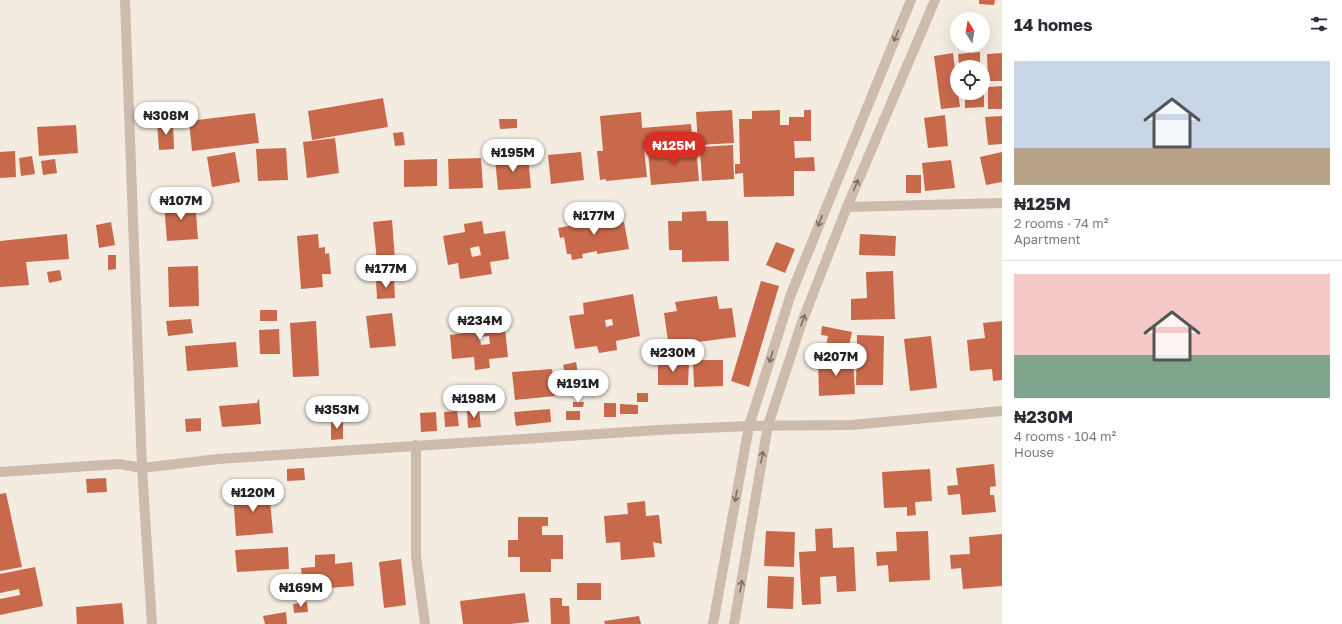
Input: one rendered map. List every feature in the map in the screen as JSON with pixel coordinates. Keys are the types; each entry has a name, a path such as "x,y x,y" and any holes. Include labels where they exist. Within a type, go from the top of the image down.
{"street":[{"path":"125,0 142,468 152,624"},
{"path":"713,624 749,426 791,294 910,0"},
{"path":"734,624 768,426 802,322 847,206 935,0"},
{"path":"847,206 1002,203"},
{"path":"0,472 119,464 142,468 218,459 658,430 749,426 851,425 1002,411"},
{"path":"416,445 416,556 425,624"}],"building":[{"path":"979,0 995,0 994,5 979,4"},
{"path":"980,52 980,60 958,60 958,54"},
{"path":"953,53 954,60 950,60 950,100 959,100 960,107 941,109 934,56"},
{"path":"1002,53 1002,81 990,81 990,60 987,60 987,54"},
{"path":"1002,86 1002,109 988,109 990,87"},
{"path":"383,98 388,127 312,140 308,111"},
{"path":"965,100 984,100 984,107 965,108"},
{"path":"732,110 734,143 698,145 696,112"},
{"path":"780,110 780,125 789,125 789,117 804,117 804,110 811,110 811,141 794,141 795,158 814,157 815,171 794,171 794,196 744,197 743,173 735,174 735,164 740,164 739,119 752,119 752,111"},
{"path":"641,112 642,128 691,124 693,145 644,149 647,177 606,181 606,179 600,180 597,151 603,151 600,116"},
{"path":"255,113 259,143 192,151 189,121"},
{"path":"945,115 948,146 928,148 924,118"},
{"path":"1002,116 1002,144 988,145 985,117"},
{"path":"499,119 517,119 517,128 500,129"},
{"path":"173,122 174,149 159,150 157,123"},
{"path":"76,125 78,153 39,156 37,127"},
{"path":"403,132 405,145 395,146 393,133"},
{"path":"335,138 339,173 307,178 303,142"},
{"path":"733,145 734,179 702,181 700,147"},
{"path":"696,147 699,181 651,185 648,151"},
{"path":"286,148 288,180 258,181 256,149"},
{"path":"15,151 16,177 0,178 0,152"},
{"path":"235,152 240,182 212,187 207,157"},
{"path":"581,152 584,180 551,184 548,155"},
{"path":"1002,152 1002,182 986,185 980,157"},
{"path":"528,155 531,188 498,190 495,158"},
{"path":"32,156 35,174 21,176 19,158"},
{"path":"481,158 483,188 449,189 448,159"},
{"path":"55,159 57,173 43,175 41,161"},
{"path":"437,159 437,186 404,187 404,160"},
{"path":"951,160 955,188 925,191 922,163"},
{"path":"906,175 921,175 921,193 906,193"},
{"path":"195,200 198,239 167,241 164,203"},
{"path":"603,209 606,225 624,222 629,249 597,254 597,251 582,254 583,258 572,260 571,254 567,254 564,237 560,238 558,228 588,222 586,212"},
{"path":"706,211 707,221 728,221 729,261 682,262 682,250 669,250 668,221 682,221 682,212"},
{"path":"392,220 395,260 377,261 373,222"},
{"path":"482,221 484,234 505,231 509,259 490,262 492,274 460,279 458,263 448,265 443,236 465,232 464,224","holes":["479,246 481,255 472,257 470,248"]},
{"path":"111,222 115,245 99,248 96,225"},
{"path":"67,234 69,259 26,262 29,285 0,287 0,241"},
{"path":"318,234 319,248 325,247 325,254 329,253 331,274 322,274 323,287 301,289 297,236"},
{"path":"860,234 896,236 895,256 859,255"},
{"path":"776,242 795,249 785,273 766,265"},
{"path":"108,255 116,255 116,269 108,270"},
{"path":"198,266 199,306 169,307 168,267"},
{"path":"60,270 62,280 49,283 47,272"},
{"path":"893,271 895,319 851,320 851,299 867,298 866,272"},
{"path":"394,279 395,298 377,299 376,281"},
{"path":"761,281 779,286 749,387 731,381"},
{"path":"633,294 640,336 616,341 617,350 599,353 597,346 575,349 569,316 584,314 583,303","holes":["612,319 613,325 606,327 605,320"]},
{"path":"717,296 719,309 732,308 736,337 698,342 699,350 679,353 678,340 668,341 664,313 677,311 675,302"},
{"path":"260,310 277,310 277,321 260,321"},
{"path":"392,313 396,346 370,348 366,316"},
{"path":"495,314 497,330 505,329 508,357 489,359 490,368 475,370 474,357 452,359 450,335 464,333 463,317","holes":["489,336 490,344 481,345 480,337"]},
{"path":"191,319 193,333 168,336 166,321"},
{"path":"316,321 319,376 293,377 290,323"},
{"path":"1002,321 1002,380 993,381 992,369 970,371 967,340 985,338 983,323"},
{"path":"822,326 852,332 847,355 825,350 828,336 821,335"},
{"path":"279,329 280,354 260,354 259,330"},
{"path":"857,335 884,336 883,385 856,385"},
{"path":"931,336 937,388 910,391 904,339"},
{"path":"236,342 238,367 187,371 185,346"},
{"path":"853,357 855,394 819,396 818,359"},
{"path":"693,360 723,360 723,386 694,387"},
{"path":"658,361 689,361 688,385 658,385"},
{"path":"576,362 579,381 567,383 563,365"},
{"path":"552,369 555,396 515,400 512,372"},
{"path":"637,393 648,393 648,402 637,402"},
{"path":"259,398 261,424 222,427 219,406 257,403"},
{"path":"573,402 584,402 583,407 573,407"},
{"path":"604,403 616,403 616,417 604,417"},
{"path":"620,404 638,405 638,414 620,414"},
{"path":"550,409 551,422 516,426 514,412"},
{"path":"479,410 481,427 468,428 467,411"},
{"path":"457,411 459,426 445,427 444,412"},
{"path":"566,411 580,411 580,420 566,420"},
{"path":"436,412 437,431 421,432 420,413"},
{"path":"201,418 201,431 186,432 185,419"},
{"path":"343,421 343,439 331,440 331,422"},
{"path":"994,464 996,486 990,487 990,495 994,495 996,512 962,515 960,494 948,495 947,486 958,485 956,468"},
{"path":"304,468 305,480 287,481 287,469"},
{"path":"930,469 932,501 915,502 916,515 907,516 907,507 884,508 882,472"},
{"path":"106,478 107,492 87,493 86,479"},
{"path":"269,490 273,533 236,536 233,493"},
{"path":"6,493 22,567 0,571 0,494"},
{"path":"645,501 646,516 659,515 662,544 653,542 655,557 621,560 620,542 606,543 604,516 628,514 627,503"},
{"path":"518,517 548,517 548,526 542,526 542,535 563,535 563,559 551,559 551,572 520,572 520,557 508,557 508,540 518,540"},
{"path":"832,528 833,548 854,547 856,591 837,592 836,576 820,577 821,604 802,605 799,552 816,551 815,529"},
{"path":"766,531 795,532 794,567 764,566"},
{"path":"928,531 930,580 889,582 888,565 877,566 876,552 897,551 896,532"},
{"path":"1002,534 1002,586 963,589 961,568 951,569 950,555 970,554 969,537"},
{"path":"288,547 289,569 237,572 235,550"},
{"path":"335,554 335,564 352,562 354,586 303,590 301,568 315,567 315,555"},
{"path":"401,559 406,605 384,608 379,562"},
{"path":"35,567 43,606 0,615 0,599 20,595 19,589 0,593 0,574"},
{"path":"768,576 794,577 793,609 767,608"},
{"path":"577,583 601,583 601,600 577,600"},
{"path":"525,593 529,622 510,624 463,624 460,601"},
{"path":"550,598 562,598 562,606 569,606 570,624 551,624"},
{"path":"307,602 308,612 294,613 293,604"},
{"path":"122,603 124,624 77,624 76,607"},
{"path":"286,612 287,624 265,624 263,616"},
{"path":"639,616 641,624 605,624 604,621"}]}
